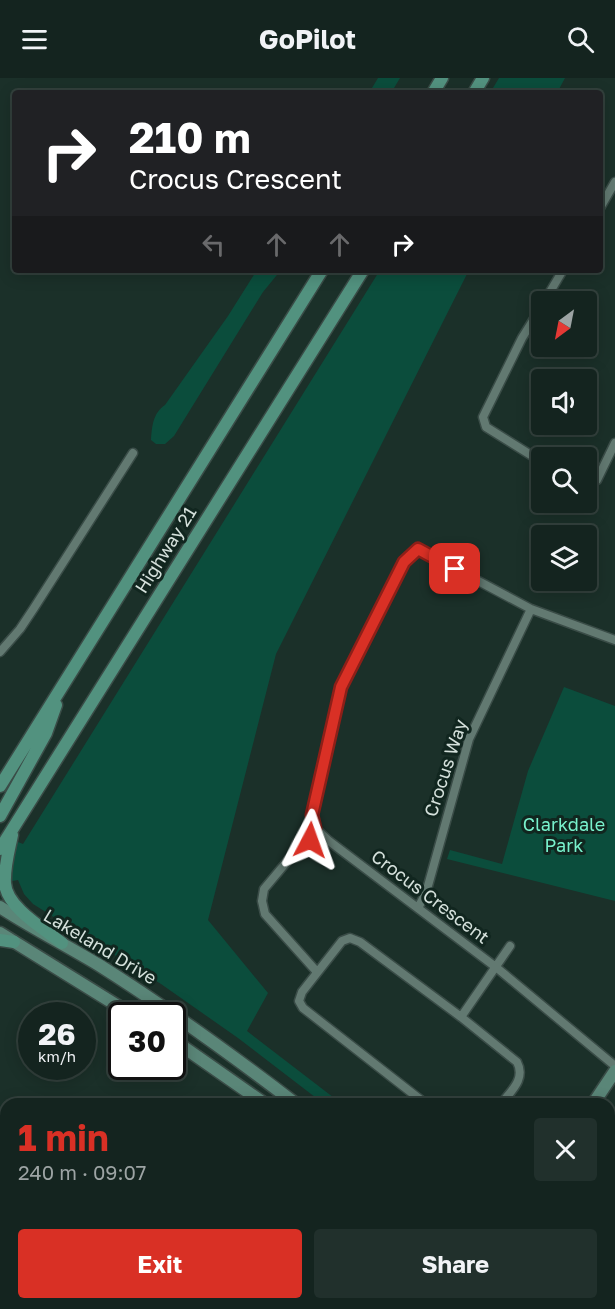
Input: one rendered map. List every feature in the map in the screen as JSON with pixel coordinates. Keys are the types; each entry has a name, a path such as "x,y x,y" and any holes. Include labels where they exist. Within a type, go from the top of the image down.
{"main road":[{"name":"Highway 21","path":"0,786 320,273"},
{"name":"Highway 21","path":"0,849 361,273"},
{"path":"0,816 46,733 65,681"},
{"path":"14,826 5,886 14,905 62,943"},
{"name":"Lakeland Drive","path":"0,907 62,943 183,1020 288,1098"},
{"path":"0,933 111,1002"},
{"path":"0,940 14,942"},
{"path":"186,1049 256,1098"},
{"path":"597,1098 615,1071"}],"street":[{"path":"603,203 615,182"},
{"path":"551,291 561,273"},
{"path":"531,324 483,417 486,427 531,455"},
{"path":"597,480 615,443"},
{"path":"0,652 20,629 133,453"},
{"path":"317,972 265,914 262,901 264,889 295,852 306,847 310,840 313,831 312,815 341,687 404,562 418,549 531,609 615,640"},
{"name":"Crocus Way","path":"418,908 426,893 469,739 531,609"},
{"name":"Crocus Crescent","path":"313,831 497,968 615,1066"},
{"path":"418,1098 303,1008 299,1001 302,992 342,941 355,939 461,1017 519,1066 520,1079 506,1098"},
{"path":"497,968 510,946"},
{"name":"Crocus Crescent","path":"461,1017 497,968"}],"green space":[{"path":"378,78 400,78 393,90 371,90"},
{"path":"499,78 565,78 559,90 492,90"},
{"path":"255,273 279,273 263,292 174,436 165,444 156,444 151,440 158,412 228,316"},
{"path":"378,273 467,273 276,654 208,920 268,993 247,1031 334,1098 316,1098 238,1038 161,984 33,904 24,894 18,880 9,879 14,848 18,842 23,844"},
{"name":"Clarkdale Park","path":"564,687 615,706 615,901 447,859 450,850 502,864 528,771"}],"route":[{"path":"310,840 315,828 312,815 341,687 404,562 418,549 455,569"}]}
